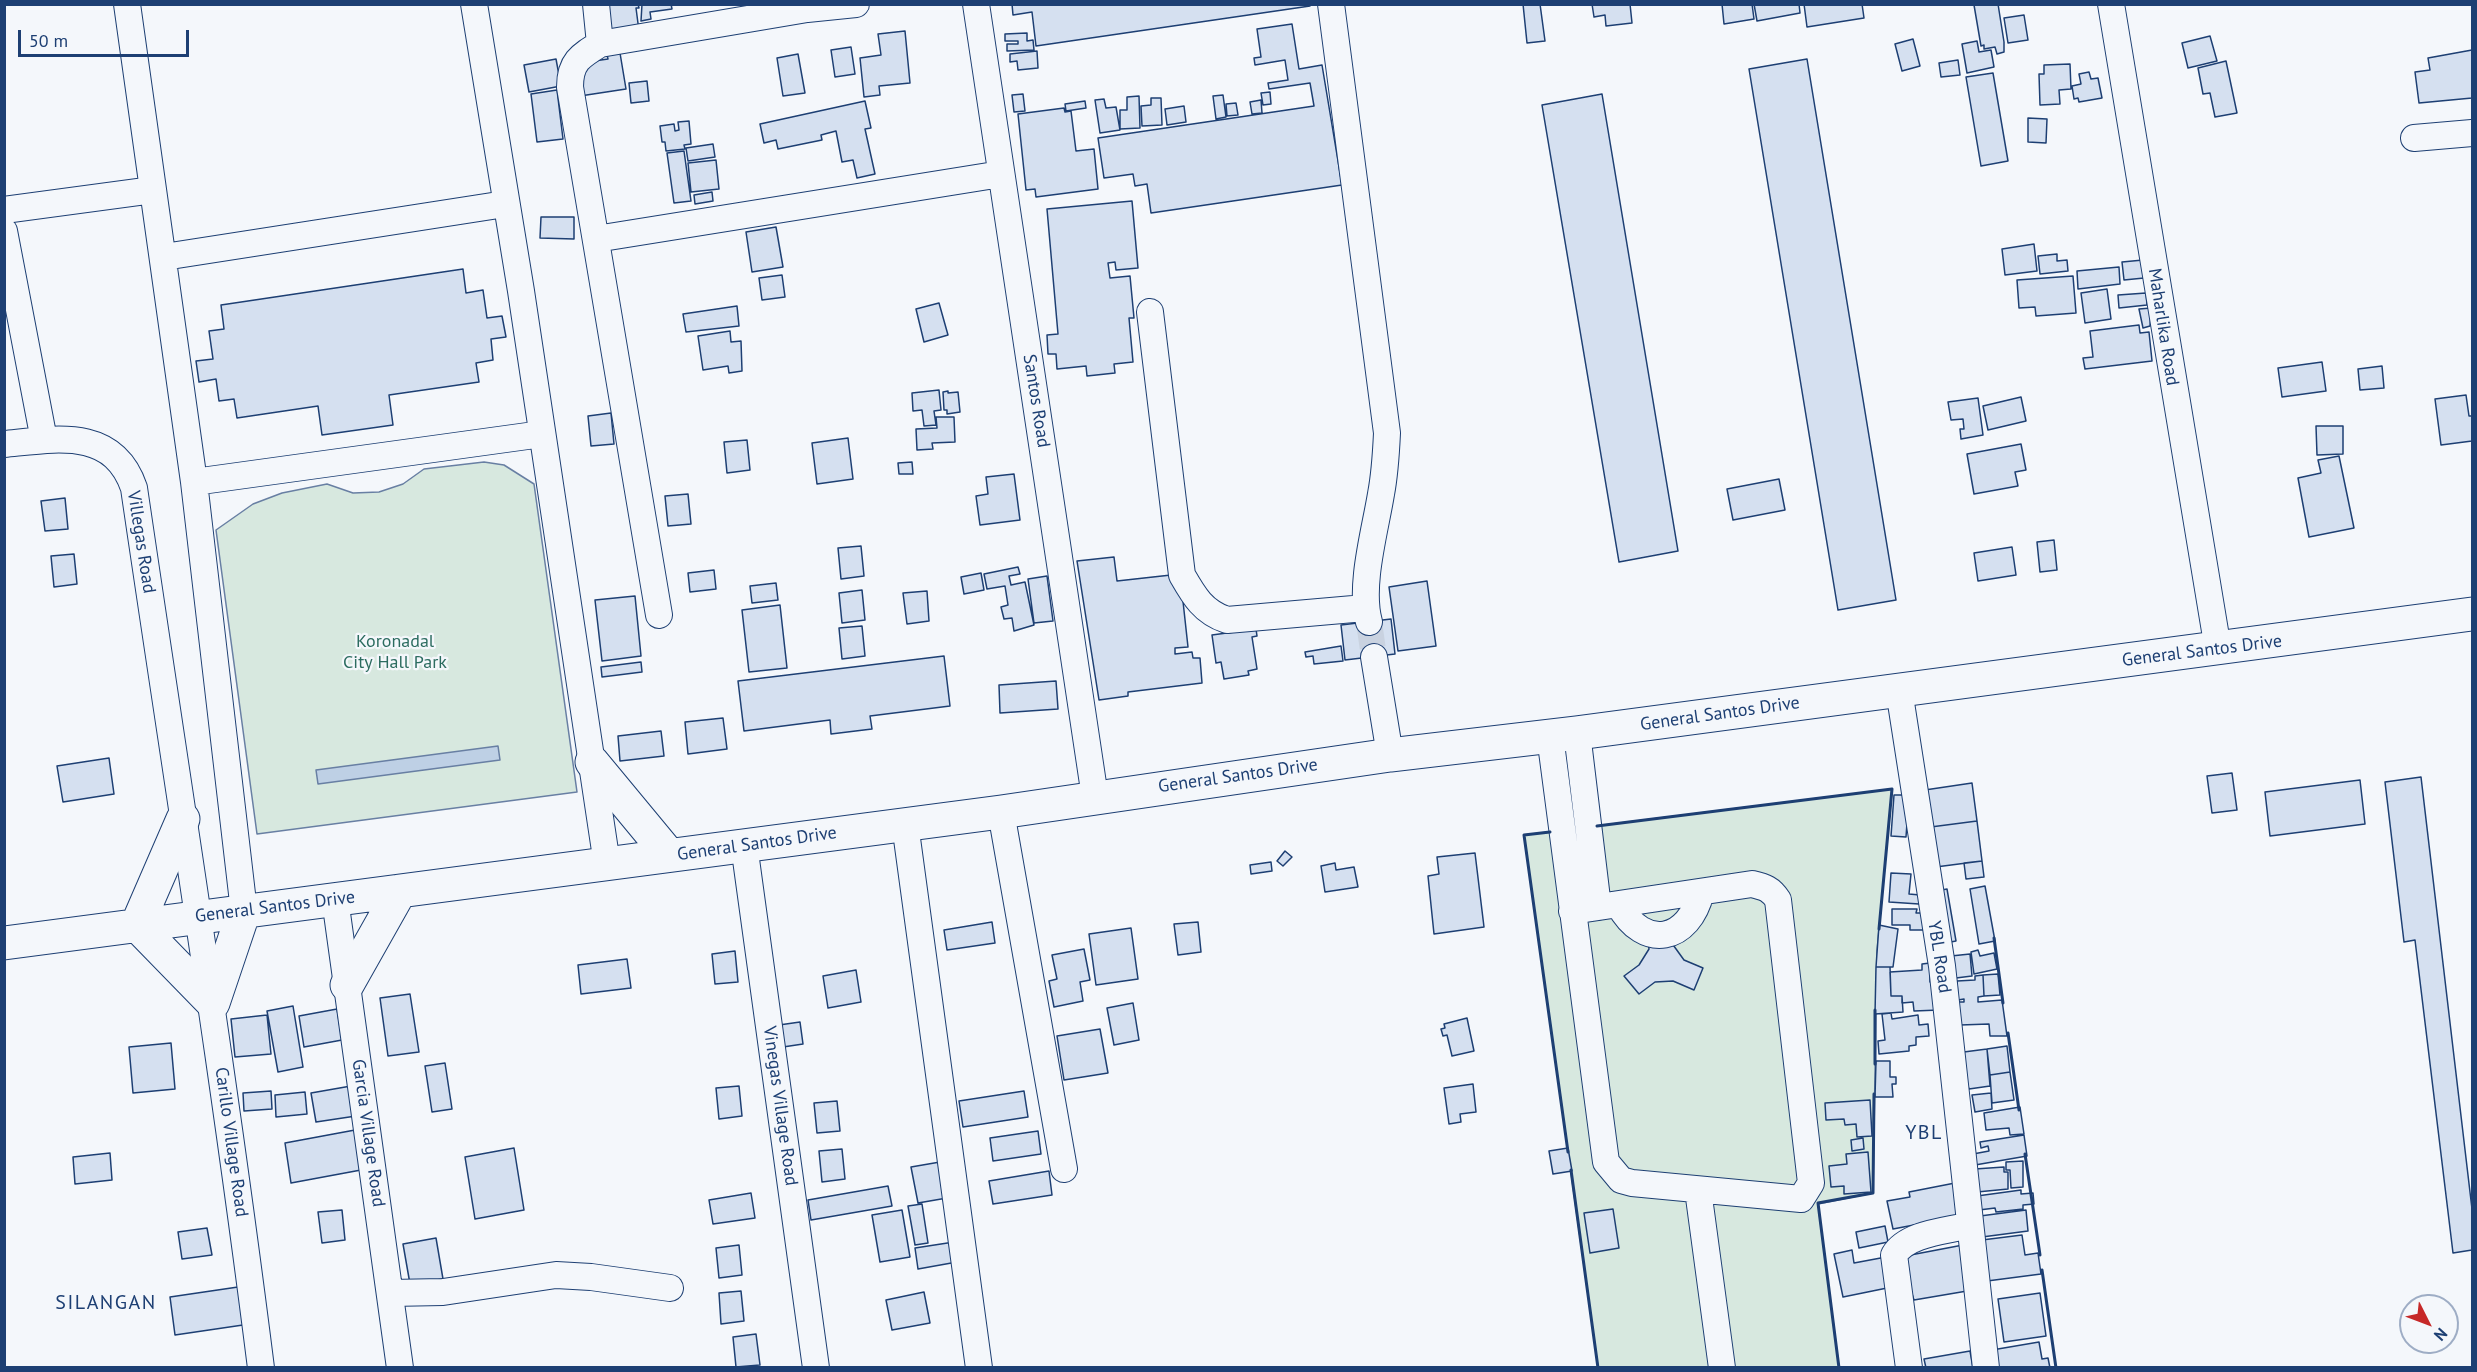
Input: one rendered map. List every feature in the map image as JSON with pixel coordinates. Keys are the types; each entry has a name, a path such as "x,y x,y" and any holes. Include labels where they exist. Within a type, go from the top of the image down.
{"highway":[{"name":"General Santos Drive","path":"4,942 1001,812 1389,755 2218,649 2472,614"},
{"path":"592,762 669,855"},
{"path":"183,819 137,925 213,1003 244,910"},
{"path":"347,985 400,891"}],"street":[{"path":"127,4 194,482 244,910"},
{"path":"474,4 543,434 607,864"},
{"path":"596,4 600,44"},
{"path":"659,615 570,75 578,57 600,44 806,7 856,4"},
{"name":"Santos Road","path":"976,4 1095,797"},
{"path":"1150,312 1182,575 1196,601 1214,616 1227,620 1367,615 1371,554 1386,467 1387,434 1330,4"},
{"name":"Maharlika Road","path":"2111,4 2218,649"},
{"path":"2414,138 2472,133"},
{"path":"596,238 1001,174"},
{"path":"4,210 153,190"},
{"path":"164,257 505,204"},
{"path":"4,231 45,440"},
{"path":"194,482 543,434"},
{"name":"Villegas Road","path":"4,444 73,439 95,444 116,456 128,471 134,488 197,917"},
{"path":"1374,657 1389,755"},
{"name":"YBL Road","path":"1899,690 1942,966 1986,1368"},
{"path":"1563,734 1609,906 1640,930 1669,935 1687,923 1695,913 1701,892"},
{"path":"1563,734 1572,911 1606,1162 1622,1180 1698,1190 1801,1199 1811,1182 1779,900 1766,887 1752,884 1572,911"},
{"path":"1001,812 1064,1169"},
{"path":"905,824 979,1368"},
{"name":"Vinegas Village Road","path":"744,845 816,1368"},
{"name":"Garcia Village Road","path":"335,898 400,1368"},
{"name":"Carillo Village Road","path":"197,917 213,1003 261,1368"},
{"path":"1698,1190 1722,1368"},
{"path":"1909,1368 1894,1255 1898,1247 1911,1240 1970,1225"},
{"path":"390,1293 442,1292 556,1275 670,1287"}],"green space":[{"name":"Koronadal City Hall Park","path":"484,462 504,465 534,484 577,792 257,834 216,530 253,504 282,493 327,484 353,493 379,492 403,484 424,469"},
{"path":"1892,789 1877,951 1873,1193 1818,1204 1839,1367 1598,1367 1524,835"}],"water":[{"path":"498,746 500,760 318,784 316,770"}],"building":[{"path":"603,4 638,4 639,8 636,8 639,31 608,35"},
{"path":"642,4 671,4 672,9 650,12 651,19 641,21"},
{"path":"1012,4 1310,4 1310,6 1036,46 1032,12 1013,15"},
{"path":"1523,4 1540,4 1545,41 1527,43"},
{"path":"1592,4 1630,4 1632,23 1606,26 1605,15 1594,17"},
{"path":"1722,4 1752,4 1754,19 1724,24"},
{"path":"1754,4 1799,4 1800,13 1757,21"},
{"path":"1804,4 1862,4 1864,18 1807,27"},
{"path":"1998,4 2004,52 1997,54 1995,47 1984,49 1984,45 1981,46 1974,5"},
{"path":"2024,15 2028,40 2008,43 2004,18"},
{"path":"1292,24 1299,69 1322,65 1342,185 1151,213 1147,184 1135,186 1133,174 1104,178 1098,138 1314,106 1310,83 1269,89 1268,83 1288,80 1285,60 1255,65 1254,58 1261,57 1257,29"},
{"path":"905,31 910,83 879,86 880,95 864,97 860,58 881,55 878,34"},
{"path":"1027,33 1027,41 1033,40 1034,50 1007,51 1007,44 1018,44 1018,41 1005,41 1005,34"},
{"path":"2210,36 2217,61 2188,68 2182,43"},
{"path":"1913,39 1920,66 1902,71 1895,44"},
{"path":"1977,41 1979,52 1991,50 1994,67 1967,73 1962,44"},
{"path":"851,47 855,74 835,77 831,50"},
{"path":"2472,50 2472,98 2419,103 2415,72 2430,70 2428,58"},
{"path":"1037,51 1038,68 1018,70 1017,61 1010,62 1010,54"},
{"path":"620,53 626,89 580,96 580,63 608,59 607,55"},
{"path":"798,54 805,93 783,96 777,58"},
{"path":"556,59 561,86 529,92 524,65"},
{"path":"1807,59 1896,600 1838,610 1749,69"},
{"path":"1958,60 1960,75 1941,77 1939,63"},
{"path":"2226,61 2237,113 2215,117 2210,93 2203,94 2198,68"},
{"path":"2070,64 2071,89 2059,90 2060,104 2040,105 2039,74 2044,74 2044,65"},
{"path":"2089,72 2091,79 2098,78 2102,98 2079,102 2078,98 2074,99 2072,86 2081,84 2079,74"},
{"path":"1993,73 2008,161 1981,166 1966,77"},
{"path":"647,81 649,101 631,103 629,83"},
{"path":"557,90 563,139 537,142 531,94"},
{"path":"1270,92 1271,104 1263,105 1261,93"},
{"path":"1023,94 1025,111 1014,112 1012,95"},
{"path":"1602,94 1678,551 1619,562 1542,105"},
{"path":"1223,95 1226,117 1216,119 1213,96"},
{"path":"1139,96 1140,128 1120,129 1120,110 1127,110 1127,97"},
{"path":"1151,98 1161,98 1162,125 1142,126 1141,106 1151,105"},
{"path":"1104,99 1106,108 1116,107 1120,130 1100,133 1095,100"},
{"path":"1261,100 1262,113 1252,114 1250,102"},
{"path":"865,101 871,128 865,129 875,174 857,178 853,160 842,162 836,131 821,135 822,140 778,149 776,140 764,143 760,124"},
{"path":"1085,101 1086,108 1066,111 1065,104"},
{"path":"1236,103 1238,115 1227,116 1226,104"},
{"path":"1184,106 1186,122 1167,125 1165,109"},
{"path":"1064,108 1065,112 1071,111 1076,151 1094,149 1098,189 1036,197 1035,189 1026,190 1018,114"},
{"path":"2028,118 2047,119 2046,143 2028,142"},
{"path":"689,121 691,144 684,145 685,149 666,151 660,126 674,124 675,131 679,130 678,122"},
{"path":"713,144 715,157 688,161 686,148"},
{"path":"684,151 691,201 674,203 667,153"},
{"path":"716,160 719,189 691,192 688,163"},
{"path":"712,192 713,201 695,204 694,195"},
{"path":"1132,201 1138,268 1116,270 1115,262 1108,263 1110,278 1130,276 1134,318 1129,318 1133,362 1114,364 1115,373 1087,376 1086,366 1057,369 1056,354 1048,354 1047,335 1058,334 1047,209"},
{"path":"541,217 574,217 574,239 540,238"},
{"path":"776,227 783,267 752,272 746,232"},
{"path":"2034,244 2037,271 2005,275 2002,249"},
{"path":"2057,254 2057,261 2067,260 2068,271 2040,274 2038,256"},
{"path":"2143,260 2144,278 2124,280 2122,262"},
{"path":"2119,267 2120,284 2078,289 2077,271"},
{"path":"463,269 466,293 483,290 487,318 502,316 506,337 491,339 493,360 476,363 479,382 389,395 393,425 322,435 318,406 237,418 234,399 219,401 216,379 199,382 196,361 213,359 209,331 224,329 221,305"},
{"path":"782,275 785,297 762,300 759,278"},
{"path":"2073,276 2076,313 2036,316 2035,307 2019,308 2017,280"},
{"path":"2107,289 2111,319 2085,323 2081,293"},
{"path":"2146,293 2147,305 2119,308 2118,295"},
{"path":"939,303 948,335 924,342 916,309"},
{"path":"737,306 739,326 686,332 683,314"},
{"path":"2151,308 2150,326 2143,328 2139,309"},
{"path":"2139,325 2140,333 2149,332 2152,361 2085,369 2083,358 2093,357 2090,331"},
{"path":"730,331 731,342 741,341 742,371 729,373 728,366 703,370 698,336"},
{"path":"2322,362 2326,391 2282,397 2278,368"},
{"path":"2382,366 2384,388 2360,390 2358,369"},
{"path":"939,390 941,410 934,411 936,425 924,426 922,410 913,411 912,393"},
{"path":"948,391 948,393 958,392 960,412 947,414 947,410 944,410 943,392"},
{"path":"2466,395 2469,416 2472,416 2472,441 2441,445 2435,399"},
{"path":"2021,397 2026,421 1988,430 1983,406"},
{"path":"1978,398 1983,435 1961,439 1960,429 1964,429 1963,419 1951,420 1948,402"},
{"path":"611,413 614,444 591,446 588,416"},
{"path":"936,417 954,417 955,442 932,443 933,449 917,450 916,429 937,428"},
{"path":"2316,426 2343,426 2343,454 2317,455"},
{"path":"848,438 853,479 817,484 812,443"},
{"path":"747,440 750,470 727,473 724,442"},
{"path":"2021,444 2026,470 2015,472 2018,486 1974,494 1967,454"},
{"path":"2339,456 2354,528 2309,537 2298,478 2321,473 2318,460"},
{"path":"912,462 913,474 899,474 898,463"},
{"path":"1014,474 1020,520 980,525 976,496 988,494 986,477"},
{"path":"1779,479 1785,510 1733,520 1727,489"},
{"path":"688,494 691,524 668,526 665,496"},
{"path":"65,498 68,529 45,531 41,501"},
{"path":"2054,540 2057,570 2040,572 2037,542"},
{"path":"861,546 864,576 841,579 838,548"},
{"path":"2012,547 2016,575 1978,581 1974,553"},
{"path":"74,554 77,584 54,587 51,556"},
{"path":"1114,557 1117,581 1180,574 1188,647 1175,648 1175,654 1192,652 1193,658 1200,658 1202,683 1128,692 1128,696 1099,700 1077,561"},
{"path":"1018,567 1020,574 1009,576 1011,585 1025,582 1034,625 1014,631 1012,618 1004,619 1001,607 1008,605 1005,586 987,589 984,574"},
{"path":"714,570 716,589 690,592 688,573"},
{"path":"981,573 984,590 964,594 961,577"},
{"path":"1047,576 1053,621 1034,623 1028,579"},
{"path":"1427,581 1436,646 1398,651 1389,587"},
{"path":"776,583 778,600 752,603 750,586"},
{"path":"862,590 865,620 842,623 839,593"},
{"path":"927,591 929,621 907,624 903,593"},
{"path":"635,596 641,656 602,661 595,600"},
{"path":"780,605 787,668 749,672 742,610"},
{"path":"1391,619 1395,654 1345,660 1341,625"},
{"path":"862,626 865,656 842,659 839,628"},
{"path":"1256,629 1257,636 1252,637 1257,669 1248,671 1249,675 1224,679 1221,662 1216,663 1212,635"},
{"path":"1341,646 1343,661 1314,664 1313,656 1306,657 1305,652"},
{"path":"944,656 950,706 870,716 872,729 831,734 830,720 744,731 738,681"},
{"path":"641,662 642,672 602,677 601,667"},
{"path":"1056,681 1058,709 1000,713 999,685"},
{"path":"723,718 727,749 688,754 685,722"},
{"path":"661,731 664,756 620,761 618,736"},
{"path":"109,758 114,794 63,802 57,766"},
{"path":"2232,773 2237,810 2212,813 2207,776"},
{"path":"2421,777 2472,1209 2472,1250 2453,1253 2415,940 2404,942 2385,782"},
{"path":"2360,780 2365,824 2270,836 2265,792"},
{"path":"1972,783 1977,821 1923,828 1918,791"},
{"path":"1894,795 1909,795 1906,837 1891,836"},
{"path":"1977,821 1982,861 1928,868 1923,828"},
{"path":"1285,851 1292,857 1283,866 1277,861"},
{"path":"1475,853 1484,927 1434,934 1428,876 1439,874 1437,857"},
{"path":"1982,861 1984,877 1966,879 1964,863"},
{"path":"1271,862 1272,871 1251,874 1250,865"},
{"path":"1335,863 1336,870 1354,867 1358,887 1325,892 1321,866"},
{"path":"1891,873 1911,874 1909,894 1920,895 1919,904 1889,902"},
{"path":"1985,886 1995,941 1979,944 1970,889"},
{"path":"1947,889 1956,941 1940,944 1931,892"},
{"path":"1892,909 1917,909 1916,913 1925,913 1925,930 1910,930 1910,925 1892,925"},
{"path":"992,922 995,943 947,950 944,930"},
{"path":"1198,922 1201,952 1178,955 1174,924"},
{"path":"1879,925 1898,929 1893,967 1876,967"},
{"path":"1646,926 1671,942 1684,960 1703,968 1694,990 1673,981 1655,982 1639,994 1624,976 1639,965 1649,949"},
{"path":"1131,928 1138,979 1096,985 1089,934"},
{"path":"1084,949 1090,980 1080,982 1083,1001 1054,1007 1049,981 1057,979 1052,955"},
{"path":"1978,950 1980,956 1994,953 1997,969 1974,974 1971,952"},
{"path":"735,951 738,982 715,984 712,954"},
{"path":"1970,954 1972,976 1948,979 1951,956"},
{"path":"627,959 631,988 581,994 578,965"},
{"path":"1930,963 1930,982 1937,981 1939,1010 1914,1011 1913,1002 1902,1003 1902,996 1891,996 1890,972 1922,970 1922,964"},
{"path":"1876,967 1890,967 1891,996 1902,996 1903,1012 1875,1014"},
{"path":"856,970 861,1002 828,1008 823,976"},
{"path":"1998,974 2000,995 1984,996 1983,975"},
{"path":"1983,975 1984,996 1978,997 1978,1002 2002,1000 2007,1036 1990,1036 1989,1024 1960,1025 1958,1002 1964,1002 1964,999 1958,1000 1957,981 1975,980 1975,976"},
{"path":"410,994 419,1052 388,1056 380,998"},
{"path":"1133,1003 1139,1040 1114,1045 1107,1008"},
{"path":"293,1006 303,1067 278,1072 267,1011"},
{"path":"337,1009 342,1040 304,1047 299,1016"},
{"path":"1891,1013 1892,1019 1918,1015 1919,1025 1928,1024 1929,1036 1916,1037 1916,1045 1909,1046 1909,1051 1879,1054 1878,1041 1885,1040 1882,1014"},
{"path":"267,1015 271,1054 235,1057 231,1019"},
{"path":"1467,1018 1474,1051 1452,1056 1447,1035 1443,1036 1441,1029 1445,1028 1444,1024"},
{"path":"800,1022 803,1044 783,1047 779,1025"},
{"path":"1100,1029 1108,1073 1064,1080 1057,1036"},
{"path":"171,1043 175,1089 133,1093 129,1047"},
{"path":"2007,1046 2010,1072 1990,1075 1987,1049"},
{"path":"1987,1049 1990,1086 1969,1089 1956,1053"},
{"path":"1876,1061 1890,1061 1890,1077 1896,1077 1896,1084 1892,1084 1893,1097 1875,1097"},
{"path":"445,1063 452,1109 432,1112 425,1066"},
{"path":"2010,1072 2014,1100 1992,1103 1990,1075"},
{"path":"1473,1084 1476,1112 1460,1114 1461,1122 1449,1124 1444,1088"},
{"path":"351,1086 356,1116 316,1122 311,1093"},
{"path":"739,1086 742,1116 719,1119 716,1088"},
{"path":"271,1091 272,1109 244,1111 243,1093"},
{"path":"1024,1091 1028,1117 963,1127 959,1101"},
{"path":"305,1092 307,1114 276,1117 275,1095"},
{"path":"1991,1093 1992,1109 1975,1112 1972,1095"},
{"path":"1870,1100 1872,1136 1857,1137 1856,1124 1845,1125 1844,1119 1826,1120 1825,1103"},
{"path":"837,1101 840,1131 817,1133 814,1103"},
{"path":"2020,1107 2024,1134 2010,1135 2009,1128 1986,1130 1984,1113"},
{"path":"355,1130 361,1170 291,1183 285,1143"},
{"path":"1038,1131 1041,1154 993,1161 990,1138"},
{"path":"2024,1135 2027,1156 1975,1165 1973,1154 1989,1151 1988,1146 1981,1148 1980,1142"},
{"path":"1863,1138 1864,1149 1852,1151 1851,1140"},
{"path":"514,1148 524,1210 475,1219 465,1157"},
{"path":"1568,1148 1572,1171 1553,1174 1549,1151"},
{"path":"842,1149 845,1179 822,1182 819,1151"},
{"path":"1868,1152 1871,1192 1844,1194 1844,1186 1831,1187 1829,1166 1847,1164 1846,1154"},
{"path":"110,1153 112,1180 75,1184 73,1157"},
{"path":"2023,1161 2023,1187 2011,1188 2010,1170 2006,1170 2006,1162"},
{"path":"940,1162 947,1198 918,1203 911,1167"},
{"path":"2004,1167 2004,1172 2008,1172 2008,1189 1977,1192 1975,1169"},
{"path":"1049,1171 1052,1195 993,1204 989,1181"},
{"path":"1955,1183 1961,1216 1893,1229 1887,1201 1910,1197 1909,1192"},
{"path":"888,1186 892,1206 811,1220 808,1200"},
{"path":"2021,1190 2021,1194 2033,1193 2034,1204 2023,1205 2023,1209 1996,1212 1995,1208 1979,1210 1977,1196"},
{"path":"751,1193 755,1218 713,1224 709,1200"},
{"path":"922,1204 928,1243 915,1245 908,1206"},
{"path":"1613,1209 1619,1248 1590,1253 1584,1213"},
{"path":"342,1210 345,1240 322,1243 318,1212"},
{"path":"902,1210 910,1257 880,1262 872,1215"},
{"path":"2026,1210 2028,1231 1982,1237 1980,1216"},
{"path":"1885,1226 1888,1242 1859,1248 1856,1232"},
{"path":"207,1228 212,1255 182,1259 178,1232"},
{"path":"2022,1235 2025,1255 2038,1253 2041,1274 1987,1281 1982,1240"},
{"path":"436,1238 443,1279 410,1284 403,1244"},
{"path":"954,1242 957,1262 918,1269 915,1248"},
{"path":"739,1245 742,1275 719,1278 716,1248"},
{"path":"1963,1245 1973,1290 1914,1300 1900,1257"},
{"path":"1852,1250 1854,1263 1886,1257 1892,1287 1843,1297 1834,1254"},
{"path":"238,1287 243,1325 175,1335 170,1297"},
{"path":"741,1291 744,1321 721,1324 719,1293"},
{"path":"924,1292 930,1323 892,1330 886,1300"},
{"path":"2040,1293 2046,1336 2004,1342 1998,1299"},
{"path":"756,1334 760,1365 736,1367 733,1337"},
{"path":"2039,1342 2042,1359 2048,1358 2050,1368 1995,1368 1992,1350"},
{"path":"1970,1351 1973,1368 1926,1368 1924,1359"}],"tunnel":[{"path":"1369,622 1374,657"}],"wall":[{"path":"1597,826 1892,789 1879,929"},
{"path":"1550,832 1524,835 1568,1152"},
{"path":"1994,938 2003,1003"},
{"path":"1875,1010 1875,1064"},
{"path":"2008,1033 2019,1110"},
{"path":"1839,1368 1818,1203 1873,1193 1874,1094"},
{"path":"2025,1154 2040,1255"},
{"path":"1571,1170 1598,1368"},
{"path":"2042,1270 2056,1368"}],"district":[{"name":"YBL","path":"1924,1133"},
{"name":"SILANGAN","path":"106,1303"}]}
